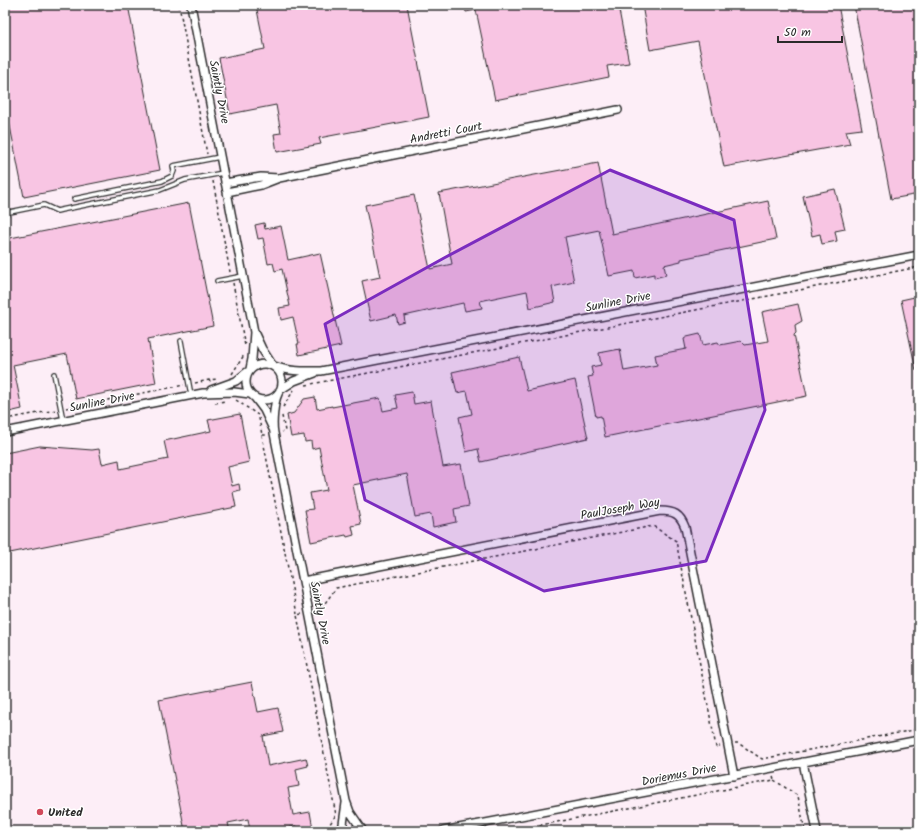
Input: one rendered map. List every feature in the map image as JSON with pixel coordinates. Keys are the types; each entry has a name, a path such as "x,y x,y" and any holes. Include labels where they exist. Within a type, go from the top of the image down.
{"street":[{"name":"Saintly Drive","path":"191,5 254,332 262,349 273,366"},
{"name":"Andretti Court","path":"278,178 618,110"},
{"path":"225,183 261,177 278,178"},
{"path":"227,192 261,185 278,178"},
{"name":"Sunline Drive","path":"279,392 294,381 321,371 919,255"},
{"name":"Saintly Drive","path":"249,370 252,359 254,332"},
{"path":"267,364 273,366 279,372 282,379 279,392 268,400 261,400 252,396 245,383 249,370 255,365 267,364"},
{"name":"Sunline Drive","path":"273,366 292,371 321,371"},
{"name":"Sunline Drive","path":"203,393 236,381 249,370"},
{"name":"Sunline Drive","path":"5,432 203,393 234,392 252,396"},
{"name":"Saintly Drive","path":"279,392 275,403 274,431 346,801 350,812 361,831"},
{"name":"Saintly Drive","path":"252,396 264,410 274,431"},
{"name":"PaulJoseph Way","path":"303,581 660,511 669,511 677,514 682,519 685,527 734,776"},
{"name":"Doriemus Drive","path":"444,831 919,740"},
{"path":"803,762 817,831"},
{"name":"Saintly Drive","path":"342,831 346,811 346,801"},
{"path":"349,831 361,831"}],"lane":[{"path":"74,199 162,181 172,176 174,171 173,166 220,157"},
{"path":"5,212 44,205 57,211 160,190 185,180 223,173"},
{"path":"217,281 243,276"},
{"path":"181,341 191,395"},
{"path":"54,374 63,420"}],"path":[{"path":"179,5 208,159"},
{"path":"211,175 244,346"},
{"path":"304,386 919,267"},
{"path":"230,376 246,353"},
{"path":"5,419 223,378"},
{"path":"209,380 212,390"},
{"path":"262,436 274,431 285,431 281,410 296,387"},
{"path":"234,399 258,415 336,815 325,831"},
{"path":"215,403 227,400"},
{"path":"297,615 320,610 336,588 653,526 676,541 716,747 738,743 762,759 919,729"},
{"path":"772,768 774,780"},
{"path":"510,831 774,780 798,796 805,831"}],"highlighted area":[{"path":"610,170 734,220 765,410 706,561 544,591 365,500 325,324 444,258"}],"shaded area":[{"path":"5,5 919,5 919,831 5,831"}],"building":[{"path":"5,5 128,5 160,170 24,197 5,101"},
{"path":"256,5 407,5 429,117 319,138 321,144 277,152 274,134 281,133 276,105 230,114 219,58 265,49"},
{"path":"464,5 618,5 629,63 607,66 609,77 495,100 476,10 466,12"},
{"path":"642,5 838,5 862,129 846,131 850,144 724,167 698,41 650,50"},
{"path":"854,5 919,5 919,194 891,199"},
{"path":"598,163 612,234 768,201 776,239 681,259 681,261 664,265 666,275 654,278 654,274 635,278 634,271 609,276 599,230 565,237 574,282 552,287 555,302 530,308 527,291 480,301 482,308 465,311 463,303 404,316 405,322 398,324 396,315 371,321 362,281 380,277 365,205 414,195 430,269 452,264 439,193"},
{"path":"835,189 845,229 835,231 837,241 822,244 820,234 812,236 803,196"},
{"path":"189,203 213,326 148,339 156,383 76,399 67,354 13,365 22,409 5,413 5,239"},
{"path":"264,223 265,229 281,226 288,260 320,253 341,346 299,355 297,344 299,344 293,317 281,320 279,308 290,306 282,269 275,271 273,263 268,264 263,238 258,239 255,225"},
{"path":"919,296 919,369 916,370 901,300"},
{"path":"798,304 802,321 795,325 796,333 794,335 807,396 605,437 601,416 596,417 588,377 593,376 591,367 601,365 599,353 620,349 624,371 657,365 655,355 686,349 684,339 700,334 703,345 718,342 720,345 741,341 745,345 768,341 762,312"},
{"path":"519,357 527,391 575,380 588,438 481,462 478,449 466,452 459,417 472,414 467,391 457,393 452,372"},
{"path":"412,392 414,404 431,401 443,467 461,464 469,506 454,509 456,522 433,527 431,514 415,517 407,474 353,485 361,524 352,526 354,535 347,537 346,535 311,542 305,510 313,509 310,493 327,490 319,447 312,449 311,441 305,442 304,435 291,437 287,415 294,413 304,399 315,397 317,409 380,398 383,411 398,408 395,395"},
{"path":"240,414 249,462 228,467 232,486 239,484 240,490 233,492 236,507 5,554 5,453 40,446 92,450 99,449 102,464 119,460 120,469 168,459 164,441 211,431 208,420"},
{"path":"252,682 258,712 278,708 283,732 263,736 268,766 306,758 308,766 296,769 299,786 288,788 293,815 310,812 313,829 297,831 296,826 270,831 250,831 248,819 228,823 230,831 206,831 205,827 185,831 159,700"}],"place":[{"name":"United","path":"40,812"}]}
